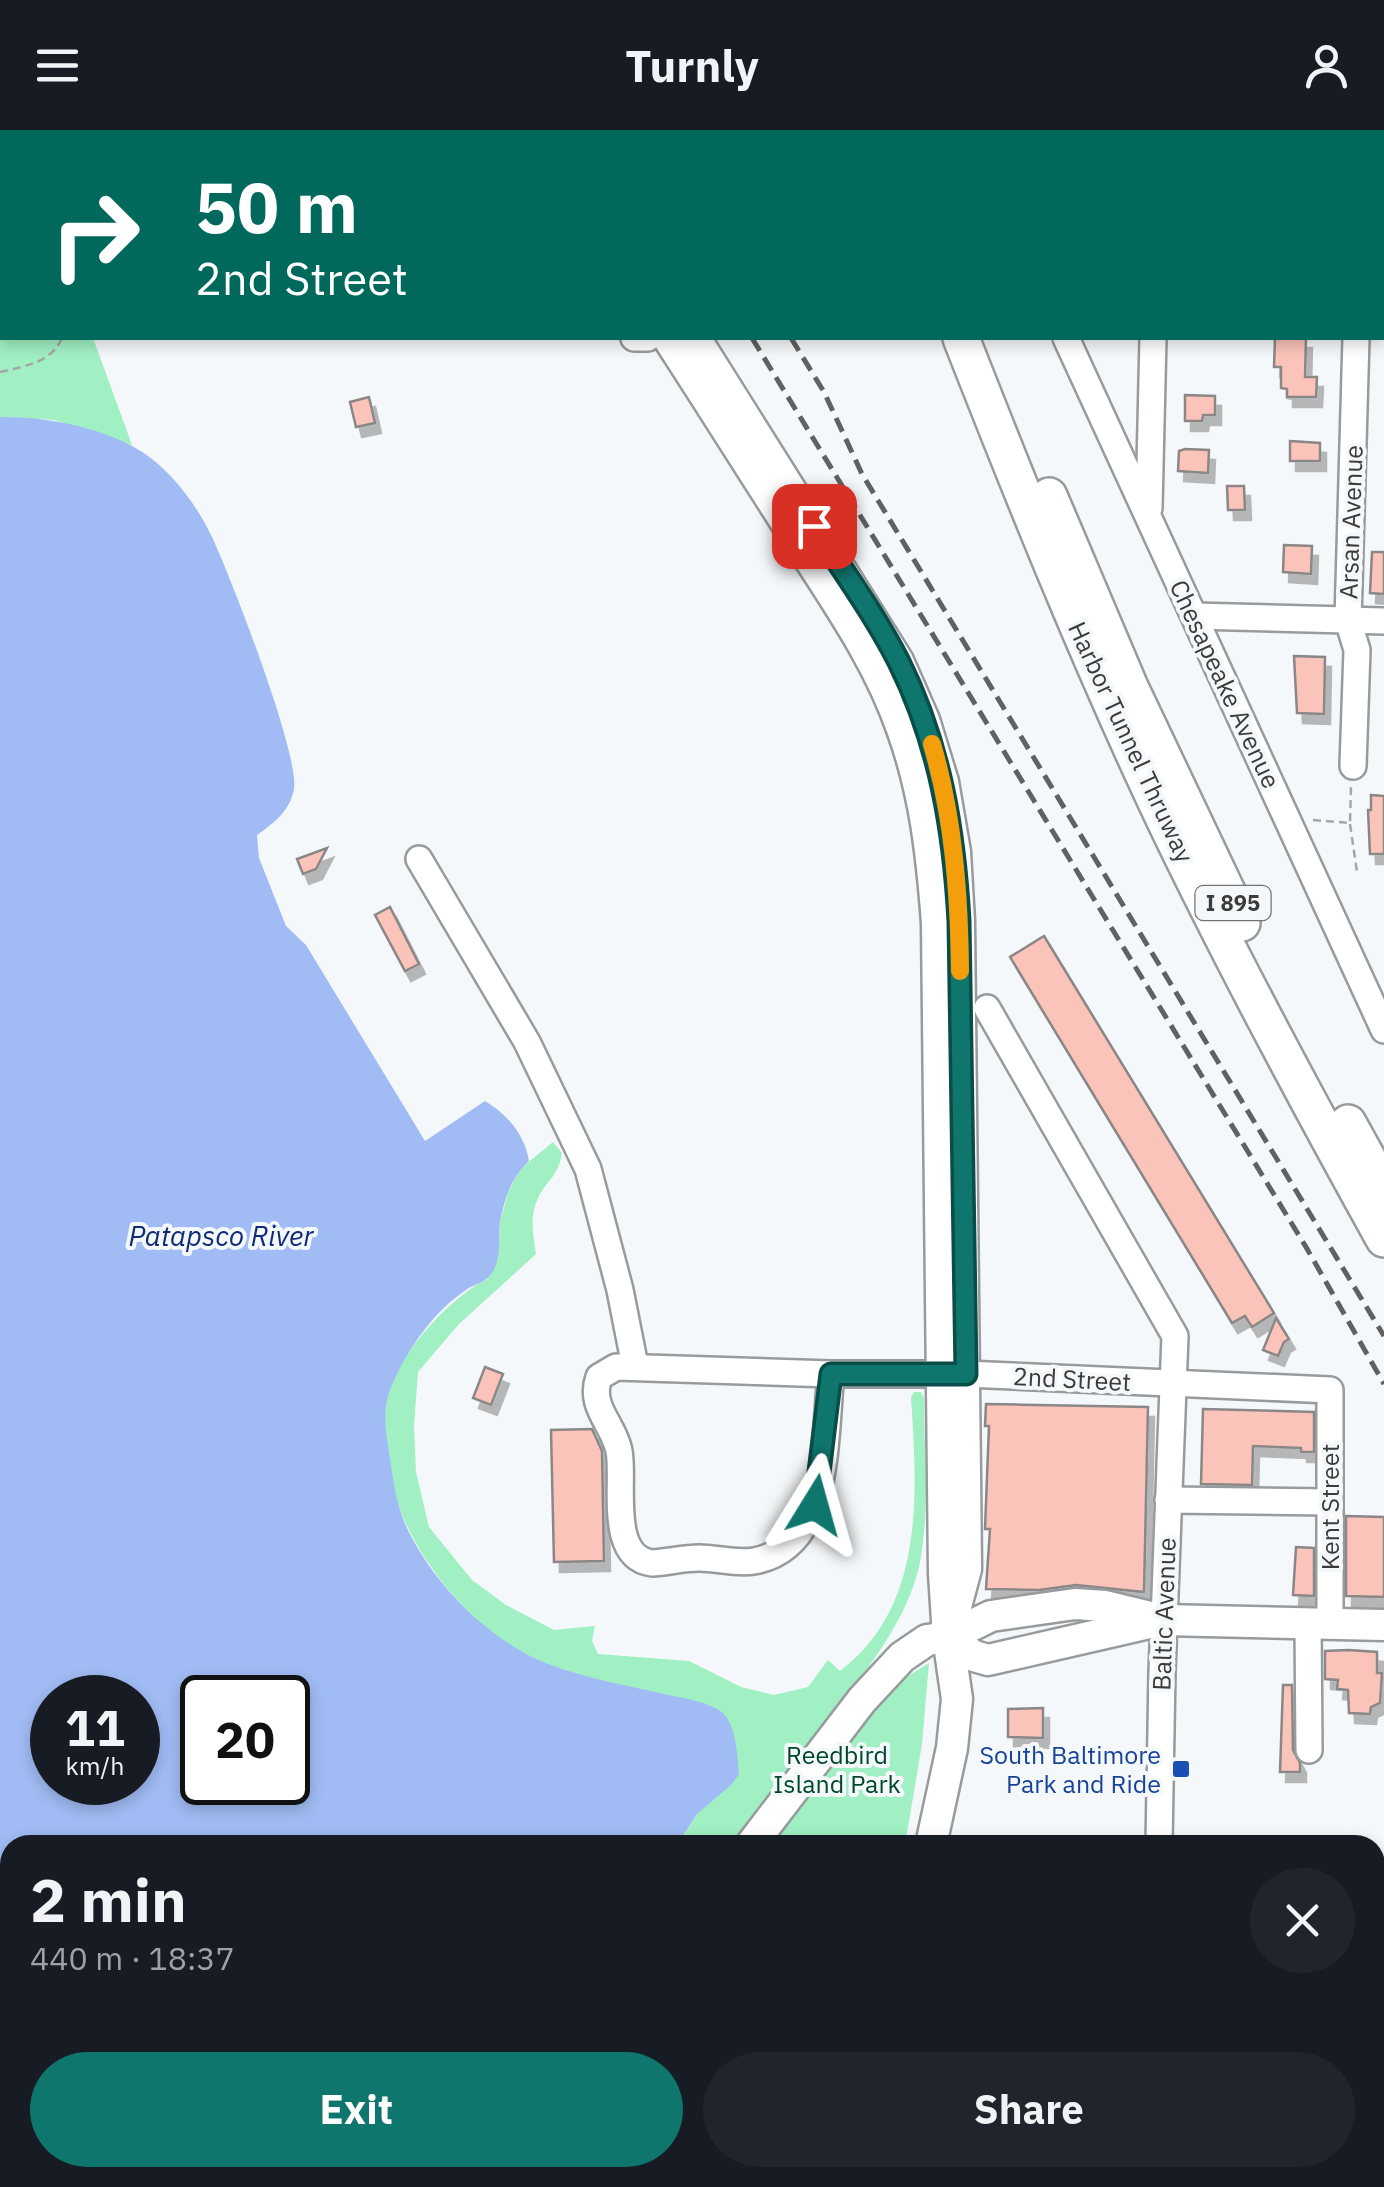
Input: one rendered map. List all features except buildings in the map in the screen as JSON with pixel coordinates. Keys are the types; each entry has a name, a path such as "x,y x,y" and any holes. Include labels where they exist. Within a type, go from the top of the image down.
{"highway":[{"name":"Harbor Tunnel Thruway","path":"962,340 1050,563 1166,822 1242,975 1384,1240"},
{"name":"Harbor Tunnel Thruway","path":"987,340 1072,552 1163,758 1273,982 1384,1188"}],"main road":[{"path":"669,340 836,599 877,670 902,726 920,785 932,853 937,923 954,1374"},
{"path":"696,340 898,661 924,720 943,782 955,852 959,921 948,1637 956,1698 952,1748 933,1835"},
{"path":"1075,1604 1075,1638"},
{"path":"759,1835 862,1700 902,1657 926,1640 948,1637 991,1616 1075,1604 1104,1606 1164,1620 1384,1625"},
{"path":"948,1637 974,1656 988,1660 1164,1620"}],"street":[{"name":"Chesapeake Avenue","path":"1067,340 1384,1030"},
{"path":"1148,518 1153,340"},
{"name":"Arsan Avenue","path":"1353,766 1357,650 1348,620 1356,340"},
{"path":"1194,616 1384,622"},
{"path":"419,858 527,1042 588,1169 620,1290 635,1366 606,1370 595,1388 596,1399 620,1453 623,1534 631,1550 652,1563 699,1558 750,1562 790,1546 815,1505 831,1374"},
{"name":"Baltic Avenue","path":"987,1008 1175,1336 1160,1835"},
{"name":"2nd Street","path":"635,1366 831,1374 954,1374 1330,1390"},
{"name":"Kent Street","path":"1309,1750 1330,1502 1330,1390"},
{"path":"1168,1500 1330,1502"}],"path":[{"path":"0,372 41,360 55,352 61,340"},
{"path":"1353,766 1350,823 1357,872"},
{"path":"1306,820 1350,823"}],"green space":[{"path":"0,340 94,340 132,445 54,420 0,417"},
{"name":"Reedbird Island Park","path":"553,1142 562,1153 534,1210 536,1254 459,1324 418,1372 416,1472 429,1527 472,1580 506,1605 554,1630 595,1626 592,1641 598,1654 689,1661 741,1687 774,1695 808,1687 828,1660 840,1671 868,1644 888,1614 902,1581 914,1508 911,1397 914,1392 921,1392 926,1501 920,1562 903,1611 855,1685 875,1704 900,1681 929,1663 922,1744 907,1835 683,1835 711,1801 685,1699 573,1673 530,1657 475,1618 426,1560 396,1497 383,1419 387,1395 406,1356 421,1336 454,1302 487,1279 499,1246 500,1222 508,1193 520,1169"}],"water":[{"name":"Patapsco River","path":"0,417 62,422 125,442 158,464 188,498 212,537 247,624 293,770 294,789 289,804 257,835 259,858 286,926 306,945 425,1141 485,1101 501,1112 524,1142 529,1161 513,1181 504,1205 495,1267 486,1279 468,1288 432,1320 405,1358 389,1393 385,1418 388,1442 398,1503 409,1532 451,1593 508,1643 551,1665 719,1710 729,1722 737,1749 739,1774 697,1814 683,1835 0,1835"}],"railway":[{"path":"753,340 1306,1247 1384,1384"},
{"path":"792,340 824,392 862,474 1384,1336"}],"slow traffic":[{"path":"932,744 955,852 960,971"}],"place":[{"name":"South Baltimore Park and Ride","path":"1181,1769"}],"route":[{"path":"814,526 898,661 924,720 943,782 955,852 959,921 966,1374 831,1374 815,1505"}]}
